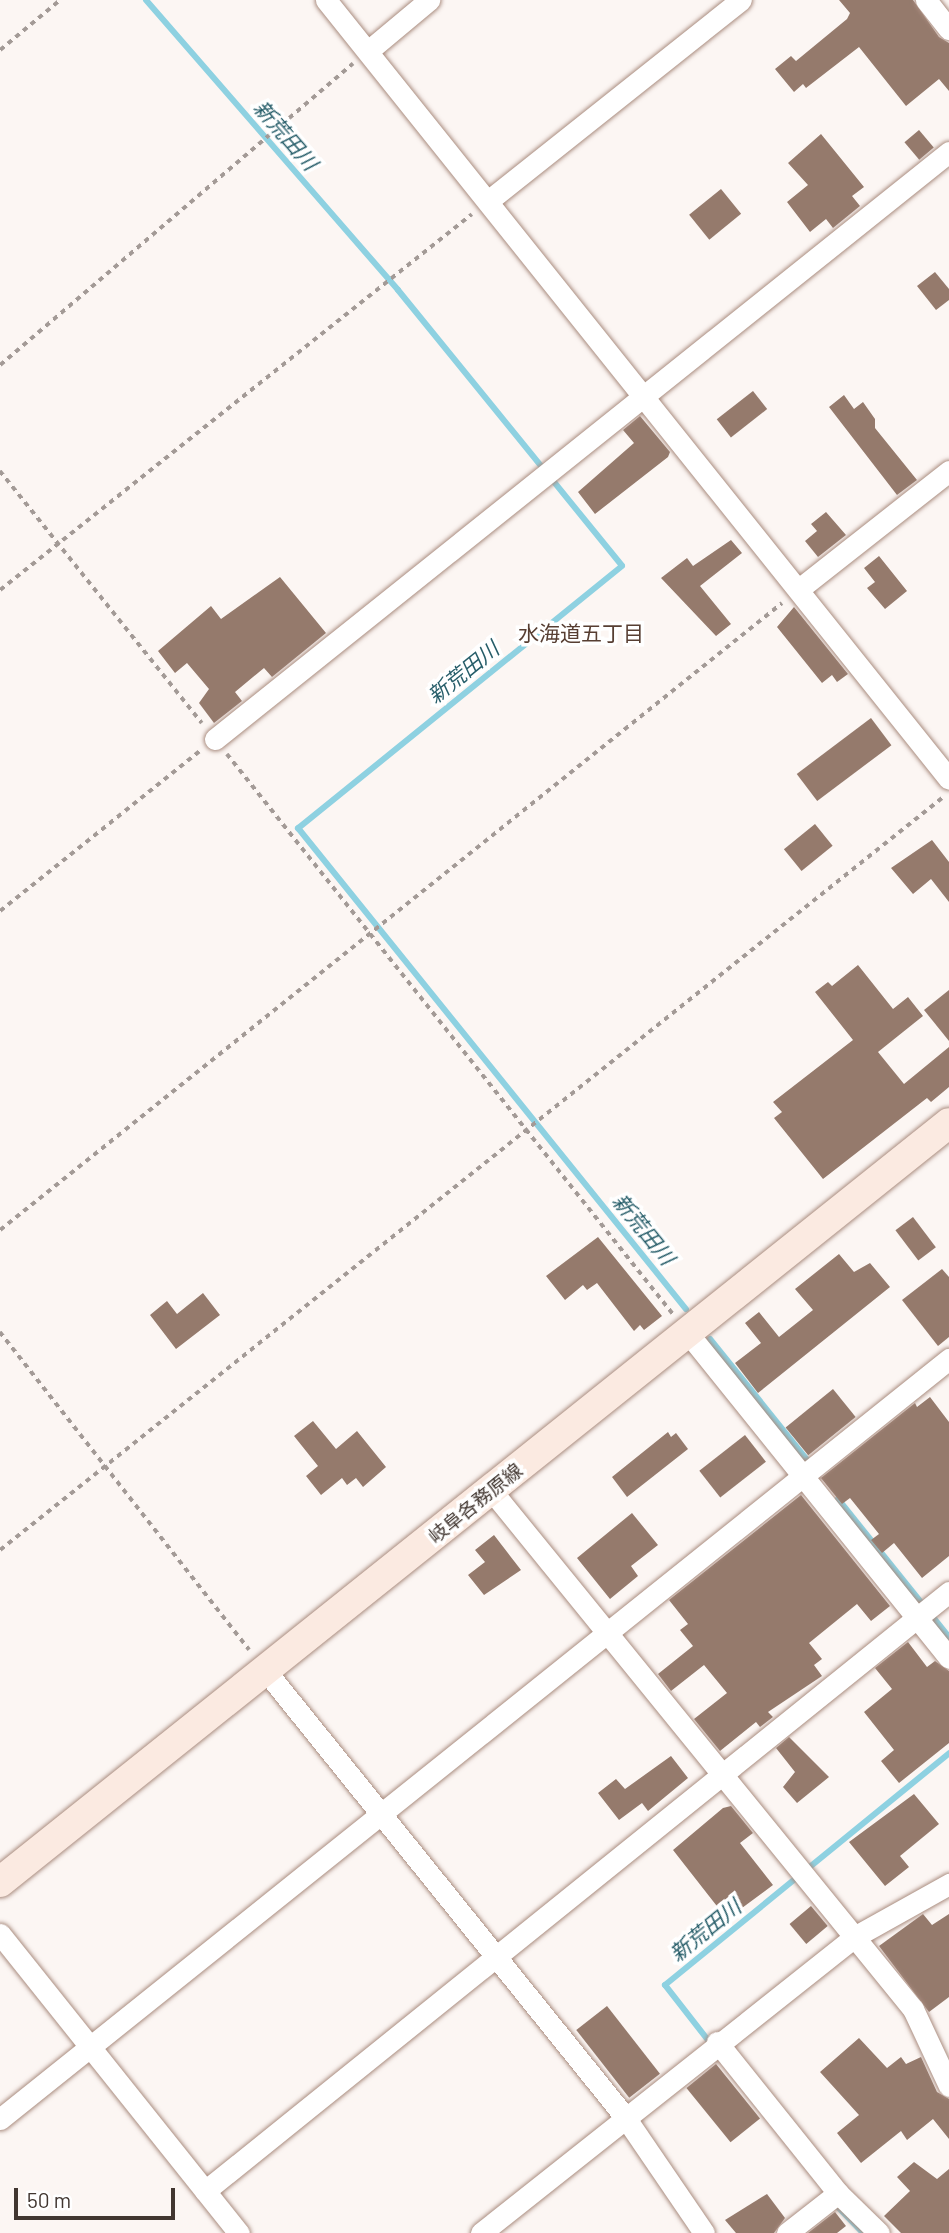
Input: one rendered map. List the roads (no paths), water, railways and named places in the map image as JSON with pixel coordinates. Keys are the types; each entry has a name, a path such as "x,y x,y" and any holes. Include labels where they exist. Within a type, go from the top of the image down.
{"main road":[{"name":"岐阜各務原線","path":"0,1882 949,1123"}],"street":[{"path":"326,0 949,779"},
{"path":"368,51 429,0"},
{"path":"488,201 741,0"},
{"path":"926,0 949,29"},
{"path":"215,739 949,152"},
{"path":"799,589 949,471"},
{"path":"687,1332 949,1658"},
{"path":"0,2119 949,1359"},
{"path":"491,1490 913,2009 949,2086"},
{"path":"205,2191 944,1596"},
{"path":"265,1670 382,1811 625,2117 704,2233"},
{"path":"481,2233 711,2047 856,1936 949,1884"},
{"path":"0,1934 239,2233"},
{"path":"711,2047 837,2194 879,2233"},
{"path":"787,2233 837,2194"}],"waterway":[{"name":"新荒田川","path":"146,0 398,290 622,566 298,828 686,1309"},
{"name":"新荒田川","path":"710,1339 812,1466"},
{"name":"新荒田川","path":"838,1499 949,1637"},
{"name":"新荒田川","path":"711,2044 665,1985 949,1753"},
{"name":"新荒田川","path":"833,2202 863,2233"}],"district":[{"name":"水海道五丁目","path":"581,633"}]}
